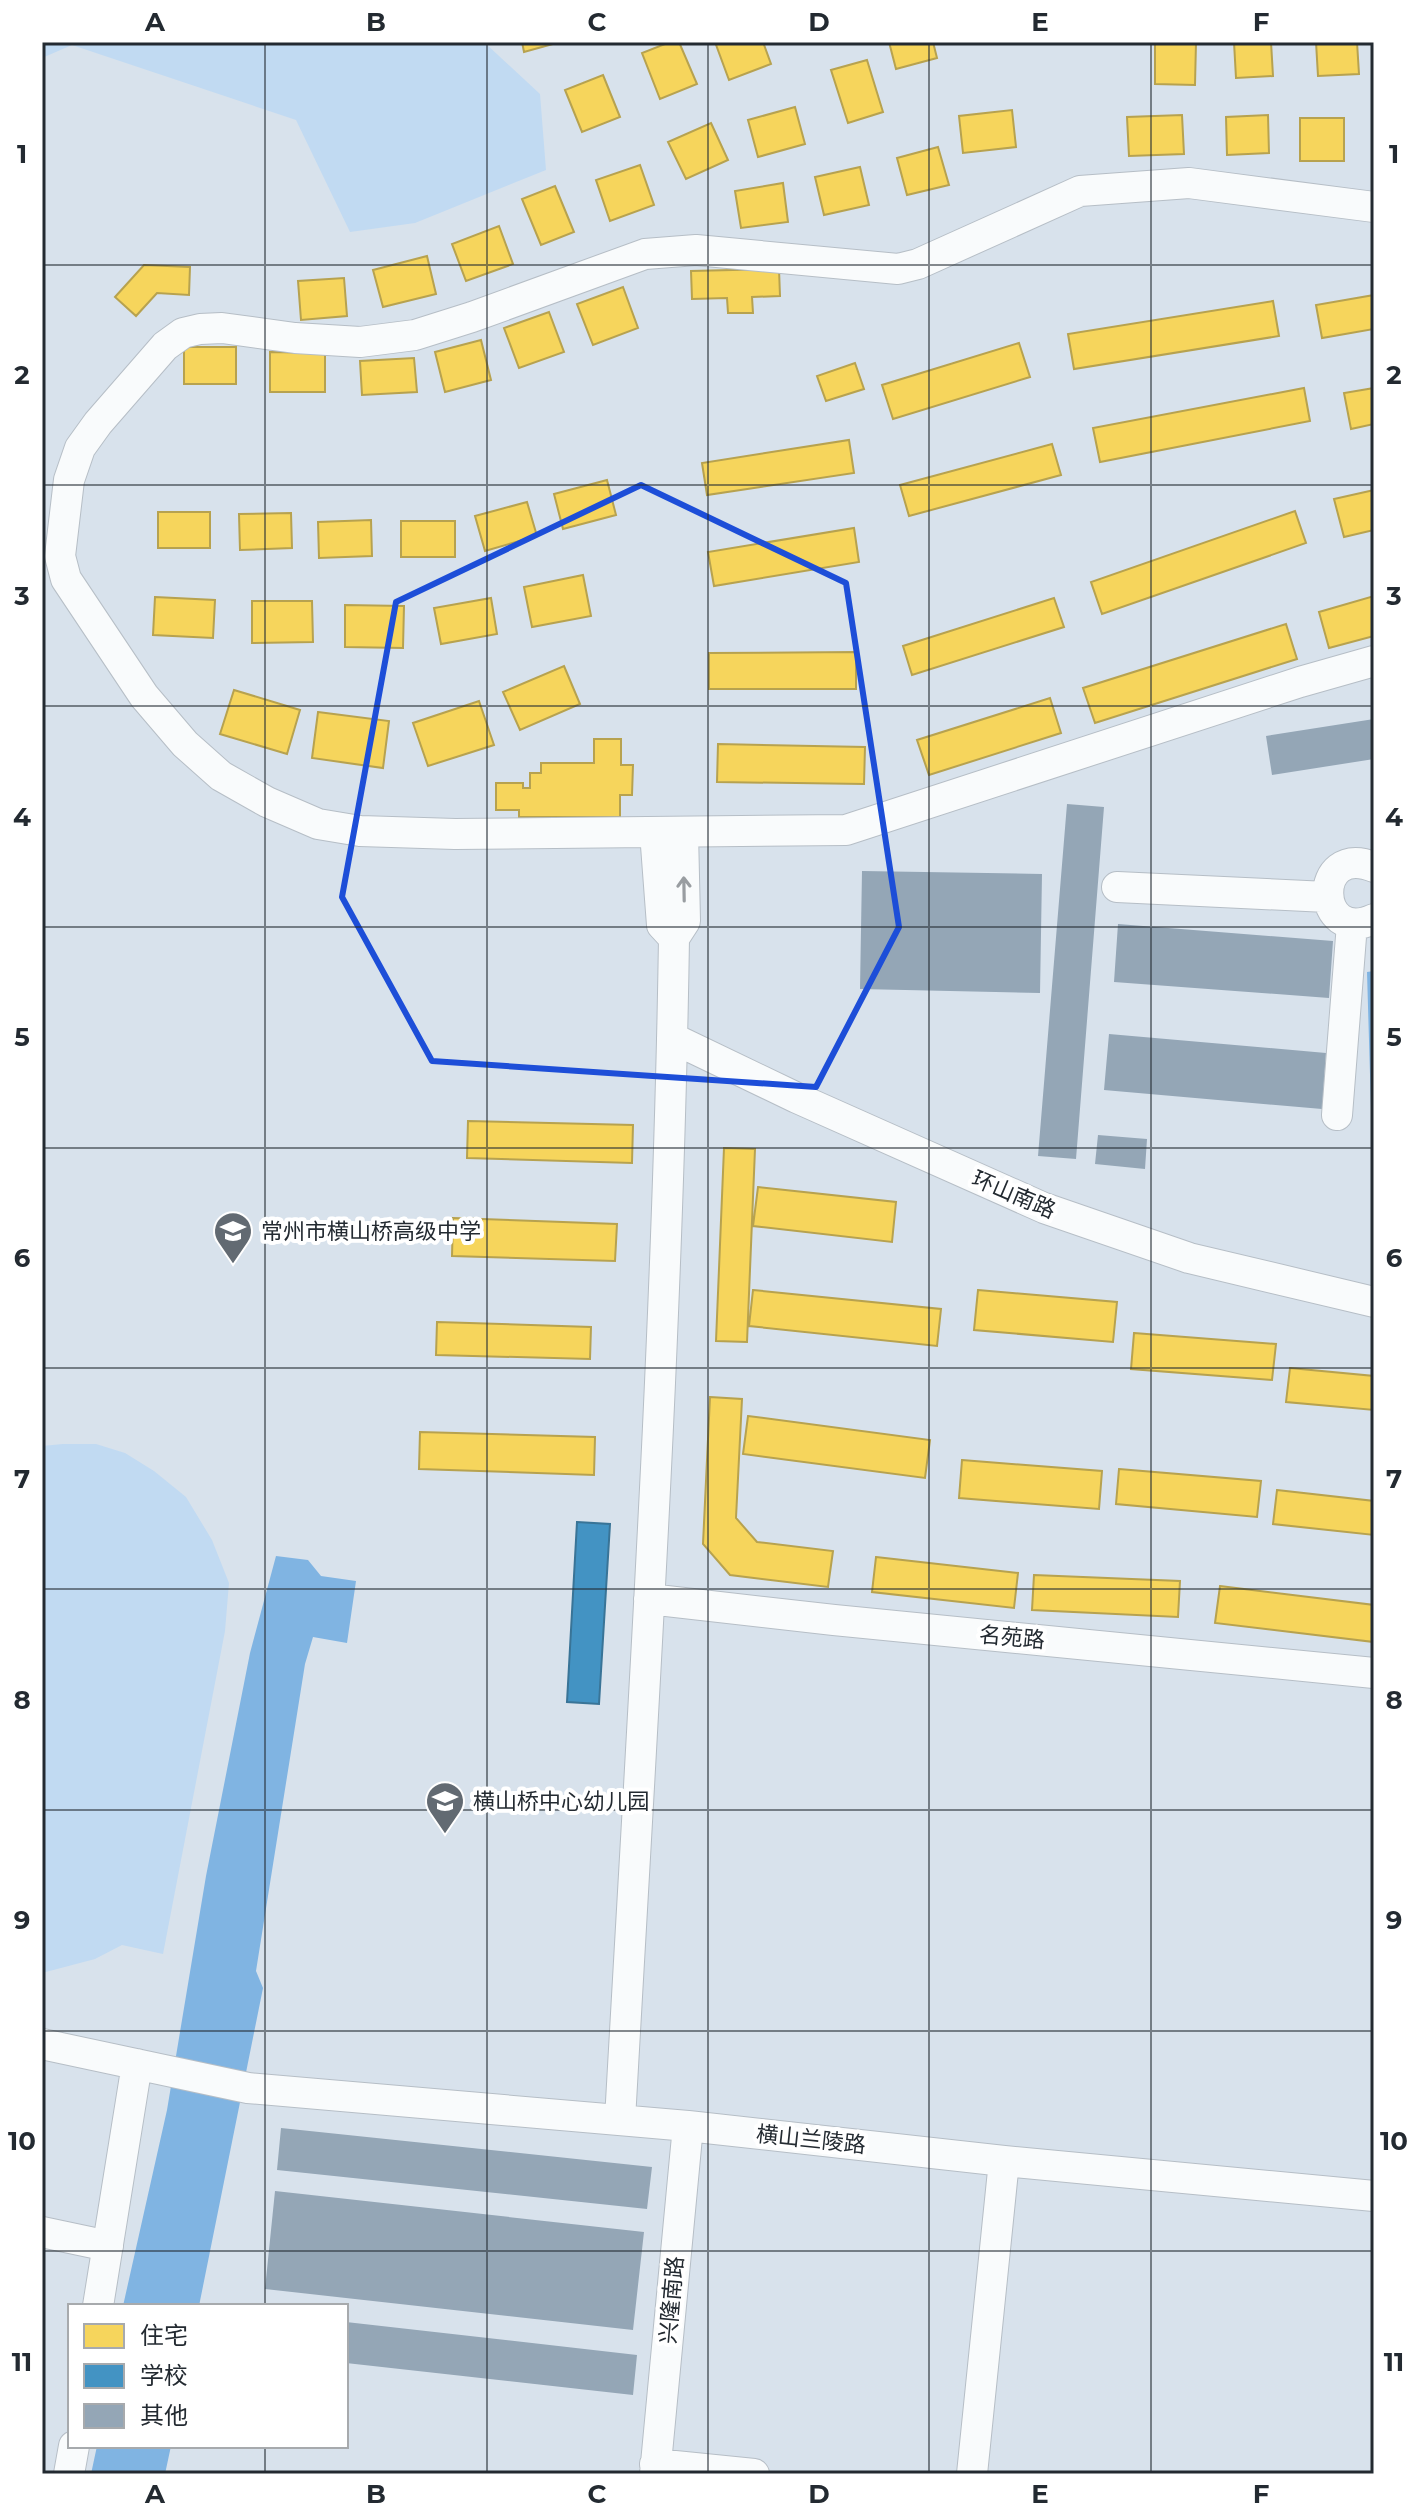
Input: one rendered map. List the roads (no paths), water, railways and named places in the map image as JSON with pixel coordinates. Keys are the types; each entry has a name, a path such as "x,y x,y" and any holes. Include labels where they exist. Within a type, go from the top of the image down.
{"street":[{"path":"1374,207 1189,183 1101,188 1080,191 918,264 898,269 696,250 665,251 645,254 415,335 360,342 295,338 222,328 183,333 165,346 80,448 69,480 60,556 66,579 144,696 185,744 221,776 267,802 318,824 360,831 455,834 846,830 1300,682 1374,661"},
{"path":"620,2120 649,1599 672,1038 674,938 662,925 669,832"},
{"path":"1337,1115 1363,921 1343,920 1335,914 1327,897 1328,885 1340,867 1363,863 1374,867"},
{"path":"1117,887 1327,897"},
{"name":"环山南路","path":"672,1038 797,1098 1044,1208 1189,1258 1374,1302"},
{"name":"名苑路","path":"649,1599 850,1622 1374,1673"},
{"path":"42,2044 148,2067 108,2246 98,2304"},
{"name":"横山兰陵路","path":"148,2067 248,2088 688,2126 1004,2161 1374,2196"},
{"name":"兴隆南路","path":"655,2469 688,2126"},
{"path":"972,2474 1004,2161"},
{"path":"42,2232 108,2246"},
{"path":"69,2474 74,2448"},
{"path":"655,2469 754,2474"}],"water":[{"path":"1374,971 1374,1109 1371,1109 1367,972"},
{"path":"276,1556 308,1560 321,1576 356,1581 347,1643 313,1637 305,1664 256,1971 263,1988 199,2304 123,2304 167,2110 206,1876 250,1653"},
{"path":"97,2448 171,2448 165,2474 91,2474"}],"place":[{"name":"常州市横山桥高级中学","path":"233,1265"},
{"name":"横山桥中心幼儿园","path":"445,1835"}]}
